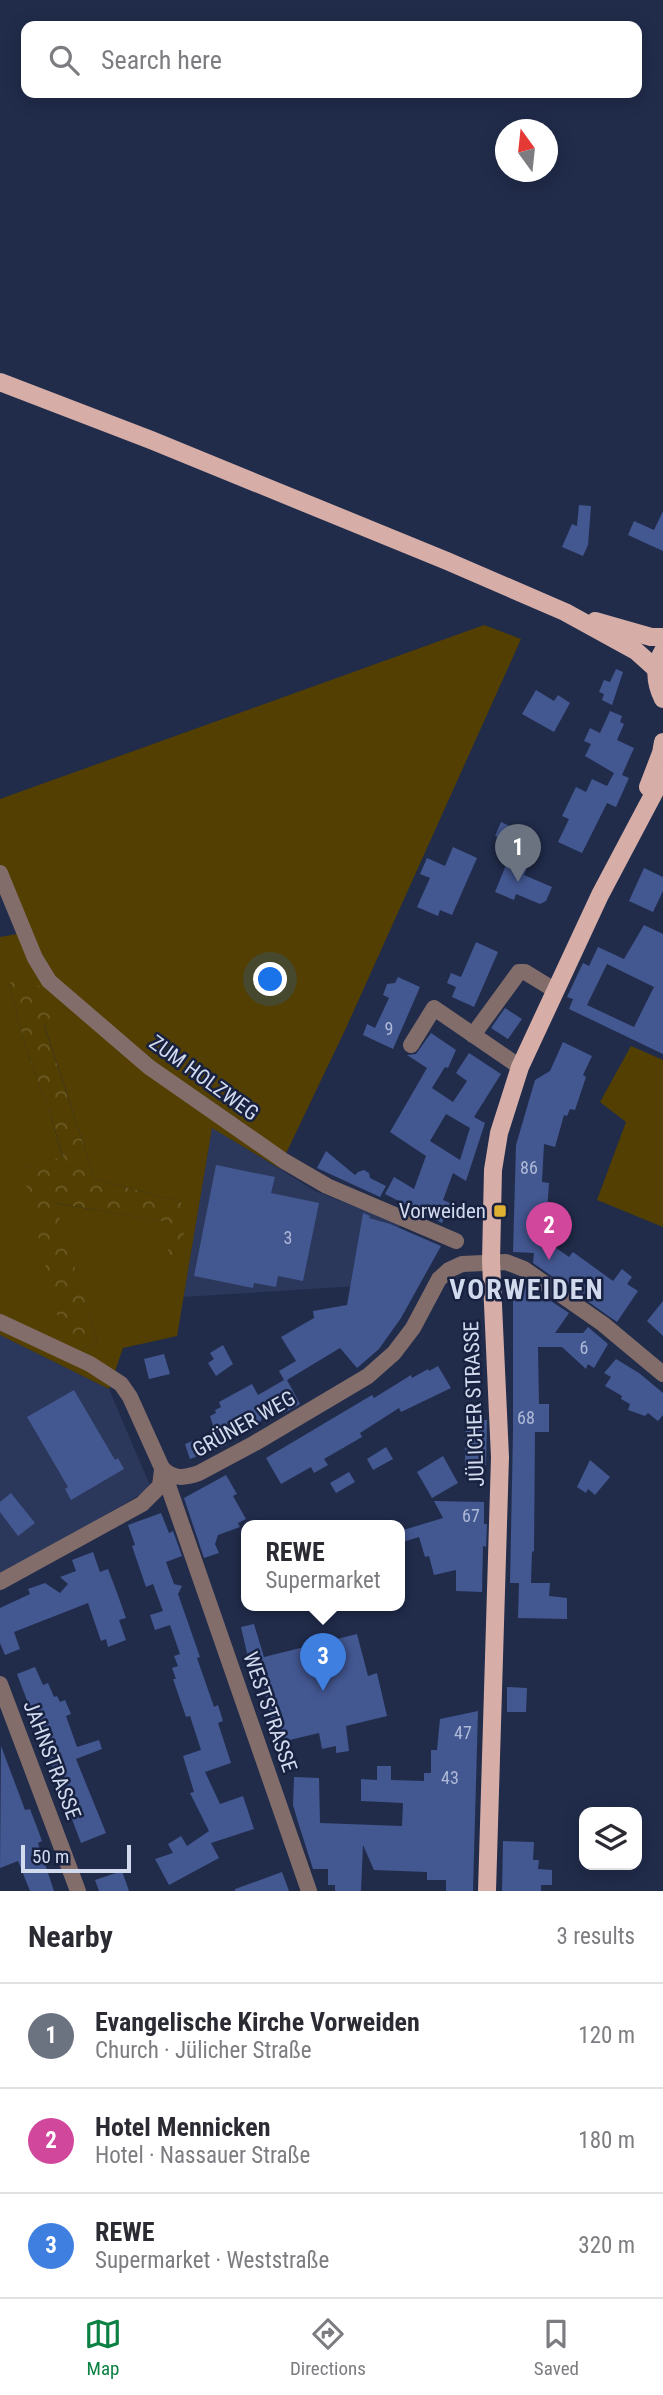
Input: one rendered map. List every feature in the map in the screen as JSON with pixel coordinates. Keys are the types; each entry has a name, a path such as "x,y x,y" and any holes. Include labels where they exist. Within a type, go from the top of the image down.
{"main road":[{"path":"0,382 152,440 565,612 636,651 656,669"},
{"path":"565,612 651,637 663,637"},
{"path":"663,650 656,669 656,682 663,699"},
{"path":"625,846 661,753 663,741"},
{"path":"625,846 663,776"},
{"name":"JÜLICHER STRASSE","path":"487,1891 500,1457 491,1261 493,1170 499,1133 520,1067 625,846"}],"street":[{"name":"ZUM HOLZWEG","path":"0,873 35,958 49,981 149,1067 284,1161 327,1186 456,1241"},
{"path":"473,1034 519,972 525,972 556,991"},
{"path":"411,1045 435,1008 520,1067"},
{"path":"491,1261 506,1262 524,1269 603,1324 663,1374"},
{"name":"GRÜNER WEG","path":"162,1468 179,1477 199,1473 352,1387 394,1353 413,1328 442,1275 462,1264 491,1261"},
{"name":"WESTSTRASSE","path":"0,1322 90,1364 121,1384 130,1397 162,1468 309,1891"},
{"path":"0,1582 142,1504 160,1486 162,1468"},
{"name":"JAHNSTRASSE","path":"0,1684 78,1891"}],"shaded area":[{"path":"212,1127 315,1191 400,1224 389,1284 183,1297"},
{"path":"0,1335 109,1389 151,1488 0,1577"}],"green space":[{"path":"484,625 521,639 346,1028 279,1168 212,1128 177,1336 123,1348 109,1389 0,1335 0,937 17,934 0,890 0,799","holes":["9,983 62,1022 44,1024 95,1179 181,1202 170,1267 168,1222 54,1203 97,1341 82,1350 22,1168 63,1158 49,1110 26,1049"]},
{"path":"30,977 47,994 63,1023 44,1025 95,1179 181,1202 185,1220 182,1257 169,1267 167,1222 55,1203 97,1341 82,1350 64,1343 22,1168 63,1157 26,1049 9,983"},
{"path":"631,1046 663,1060 663,1227 597,1200 626,1122 600,1102"}],"building":[{"path":"579,505 591,506 588,545 583,556 562,547 572,524 577,526"},
{"path":"663,511 663,551 628,535 634,521 654,530"},
{"path":"616,669 623,672 612,705 602,700 604,694 599,692 604,680 610,682"},
{"path":"536,690 554,701 558,695 570,703 554,732 522,714"},
{"path":"610,711 622,716 620,722 624,724 617,740 634,748 622,775 629,778 616,807 607,803 582,853 558,842 569,819 562,816 576,787 586,792 592,779 607,786 614,773 585,756 591,744 584,741 590,728 600,733"},
{"path":"501,822 516,829 510,843 495,836"},
{"path":"453,847 477,858 452,915 440,910 438,916 417,907 430,878 420,874 427,858 445,866"},
{"path":"508,860 527,869 524,875 552,887 546,901 540,904 516,894 514,900 495,892"},
{"path":"644,868 663,877 663,891 653,912 629,901"},
{"path":"644,925 663,934 663,1054 569,1009 573,999 567,997 583,963 589,966 598,947 624,959","holes":["607,964 654,987 634,1027 587,1005"]},
{"path":"476,942 498,952 474,1007 452,997 456,987 447,983 451,973 461,977"},
{"path":"398,977 420,987 393,1049 363,1035 367,1024 375,1028 389,998 383,995 387,984 395,983"},
{"path":"505,1008 522,1019 508,1039 491,1028"},
{"path":"431,1033 456,1050 448,1068 445,1067 432,1088 453,1102 467,1081 456,1073 469,1053 501,1074 474,1117 485,1123 466,1181 453,1173 443,1200 450,1203 442,1223 385,1194 394,1177 414,1189 426,1156 390,1132 427,1068 407,1055 416,1054","holes":["446,1114 470,1128 460,1160 430,1141"]},
{"path":"563,1042 592,1056 583,1075 586,1077 575,1110 570,1109 567,1116 564,1115 555,1147 544,1144 542,1182 549,1183 545,1240 569,1257 573,1252 613,1281 622,1269 632,1277 627,1284 638,1291 617,1322 533,1263 534,1253 513,1252 516,1145 535,1080 550,1071"},
{"path":"326,1151 355,1175 364,1170 369,1173 370,1178 386,1186 380,1197 317,1168"},
{"path":"216,1165 275,1177 271,1193 319,1203 303,1281 278,1276 276,1287 254,1283 253,1288 194,1276"},
{"path":"363,1213 370,1216 369,1218 441,1246 401,1318 379,1349 357,1368 340,1348 287,1380 300,1404 277,1414 269,1399 258,1428 254,1422 225,1439 227,1445 190,1459 185,1444 215,1432 210,1416 221,1407 219,1402 252,1384 258,1395 284,1380 279,1371 296,1361 281,1337 314,1318 313,1311 347,1305"},
{"path":"513,1276 569,1313 555,1333 583,1333 588,1327 608,1344 594,1368 588,1364 586,1369 562,1347 538,1347 539,1404 549,1404 549,1432 535,1432 534,1551 531,1583 550,1583 549,1596 567,1598 567,1619 518,1618 519,1583 510,1583"},
{"path":"663,1301 663,1336 647,1321"},
{"path":"223,1345 233,1364 216,1376 208,1363 214,1359 210,1353"},
{"path":"164,1354 170,1374 149,1379 144,1359"},
{"path":"616,1359 639,1373 663,1393 663,1415 658,1421 648,1413 645,1416 628,1410 630,1404 605,1386 611,1377 604,1373"},
{"path":"438,1366 451,1388 401,1412 399,1408 360,1433 362,1437 324,1459 328,1465 314,1473 311,1467 281,1484 266,1458 372,1395 374,1398 411,1375 412,1378"},
{"path":"74,1390 115,1460 118,1458 124,1469 71,1500 65,1489 68,1487 27,1417"},
{"path":"466,1420 487,1420 486,1465 465,1465"},
{"path":"386,1447 393,1459 373,1470 367,1459"},
{"path":"443,1456 458,1483 432,1498 417,1472"},
{"path":"590,1460 610,1477 595,1495 588,1489 586,1493 577,1487"},
{"path":"349,1472 355,1482 336,1493 330,1483"},
{"path":"226,1475 237,1494 233,1496 246,1519 238,1523 240,1527 218,1535 215,1544 219,1553 204,1558 184,1498"},
{"path":"11,1493 35,1523 18,1536 0,1512 0,1502"},
{"path":"434,1501 484,1502 484,1524 487,1524 486,1547 483,1546 482,1592 456,1591 456,1570 434,1575 429,1556 425,1557 419,1537 405,1541 405,1529 443,1518"},
{"path":"161,1513 169,1533 173,1531 182,1556 166,1562 174,1584 182,1586 178,1594 214,1707 218,1705 223,1721 218,1723 231,1763 205,1772 220,1804 243,1796 254,1829 211,1843 219,1858 169,1885 155,1859 173,1853 168,1844 181,1836 187,1846 209,1831 190,1793 194,1792 183,1756 201,1750 190,1716 186,1717 173,1679 176,1679 172,1668 178,1666 174,1656 180,1654 170,1625 155,1630 150,1615 163,1611 153,1584 146,1587 128,1525"},
{"path":"93,1552 100,1572 108,1569 116,1590 126,1618 119,1620 126,1640 108,1647 106,1639 101,1641 88,1603 14,1632 20,1649 5,1655 0,1643 0,1608 30,1594 28,1589 45,1583 60,1593 68,1584 60,1577 76,1571 72,1560"},
{"path":"254,1624 264,1657 357,1634 368,1676 377,1673 387,1716 346,1726 349,1751 336,1753 336,1746 322,1749 319,1733 277,1743 257,1660 249,1662 241,1627"},
{"path":"35,1667 43,1685 48,1683 54,1697 57,1696 60,1702 65,1700 71,1714 66,1716 77,1747 99,1740 102,1749 76,1759 106,1833 81,1843 17,1674"},
{"path":"507,1687 527,1688 526,1712 507,1712"},
{"path":"478,1711 473,1891 446,1891 446,1880 427,1880 427,1872 374,1870 363,1845 361,1891 335,1891 335,1885 328,1885 328,1869 313,1869 293,1805 294,1777 319,1778 320,1823 402,1826 403,1803 361,1801 361,1779 377,1780 377,1766 391,1766 391,1780 424,1781 424,1773 431,1773 431,1750 437,1750 440,1719"},
{"path":"1,1746 25,1810 30,1809 38,1830 42,1841 38,1843 54,1891 30,1891 18,1861 0,1868"},
{"path":"503,1841 534,1842 533,1860 539,1860 538,1869 552,1870 552,1885 541,1885 541,1891 502,1891"},
{"path":"122,1871 129,1891 99,1891 95,1880"},
{"path":"282,1872 289,1891 235,1891 235,1889"}],"place":[{"name":"Evangelische Kirche Vorweiden","path":"518,882"},
{"name":"Vorweiden","path":"500,1211"},
{"name":"Hotel Mennicken","path":"549,1260"},
{"name":"REWE","path":"323,1691"}],"district":[{"name":"VORWEIDEN","path":"527,1289"}]}
